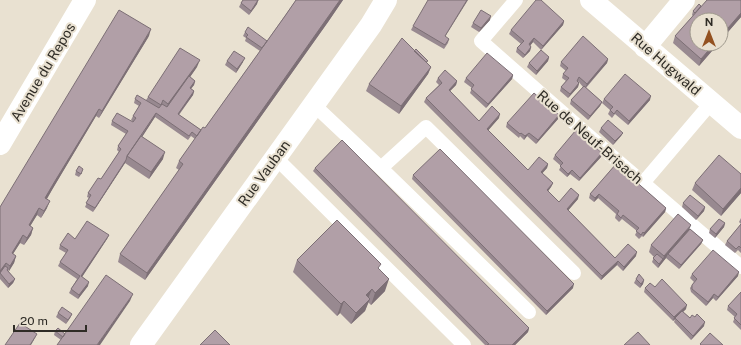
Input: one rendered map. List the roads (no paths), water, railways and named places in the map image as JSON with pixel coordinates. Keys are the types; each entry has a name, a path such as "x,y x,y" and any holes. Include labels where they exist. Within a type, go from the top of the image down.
{"main road":[{"name":"Avenue du Repos","path":"0,144 85,0"},
{"name":"Rue Vauban","path":"141,345 371,25 386,0"},
{"name":"Rue Hugwald","path":"591,0 741,128"},
{"path":"645,47 684,0"}],"lane":[{"name":"Rue de Neuf-Brisach","path":"516,0 481,41 741,267"},
{"path":"643,183 710,103"},
{"path":"313,104 529,312"},
{"path":"381,168 426,127 574,273"},
{"path":"275,157 464,345"}]}
